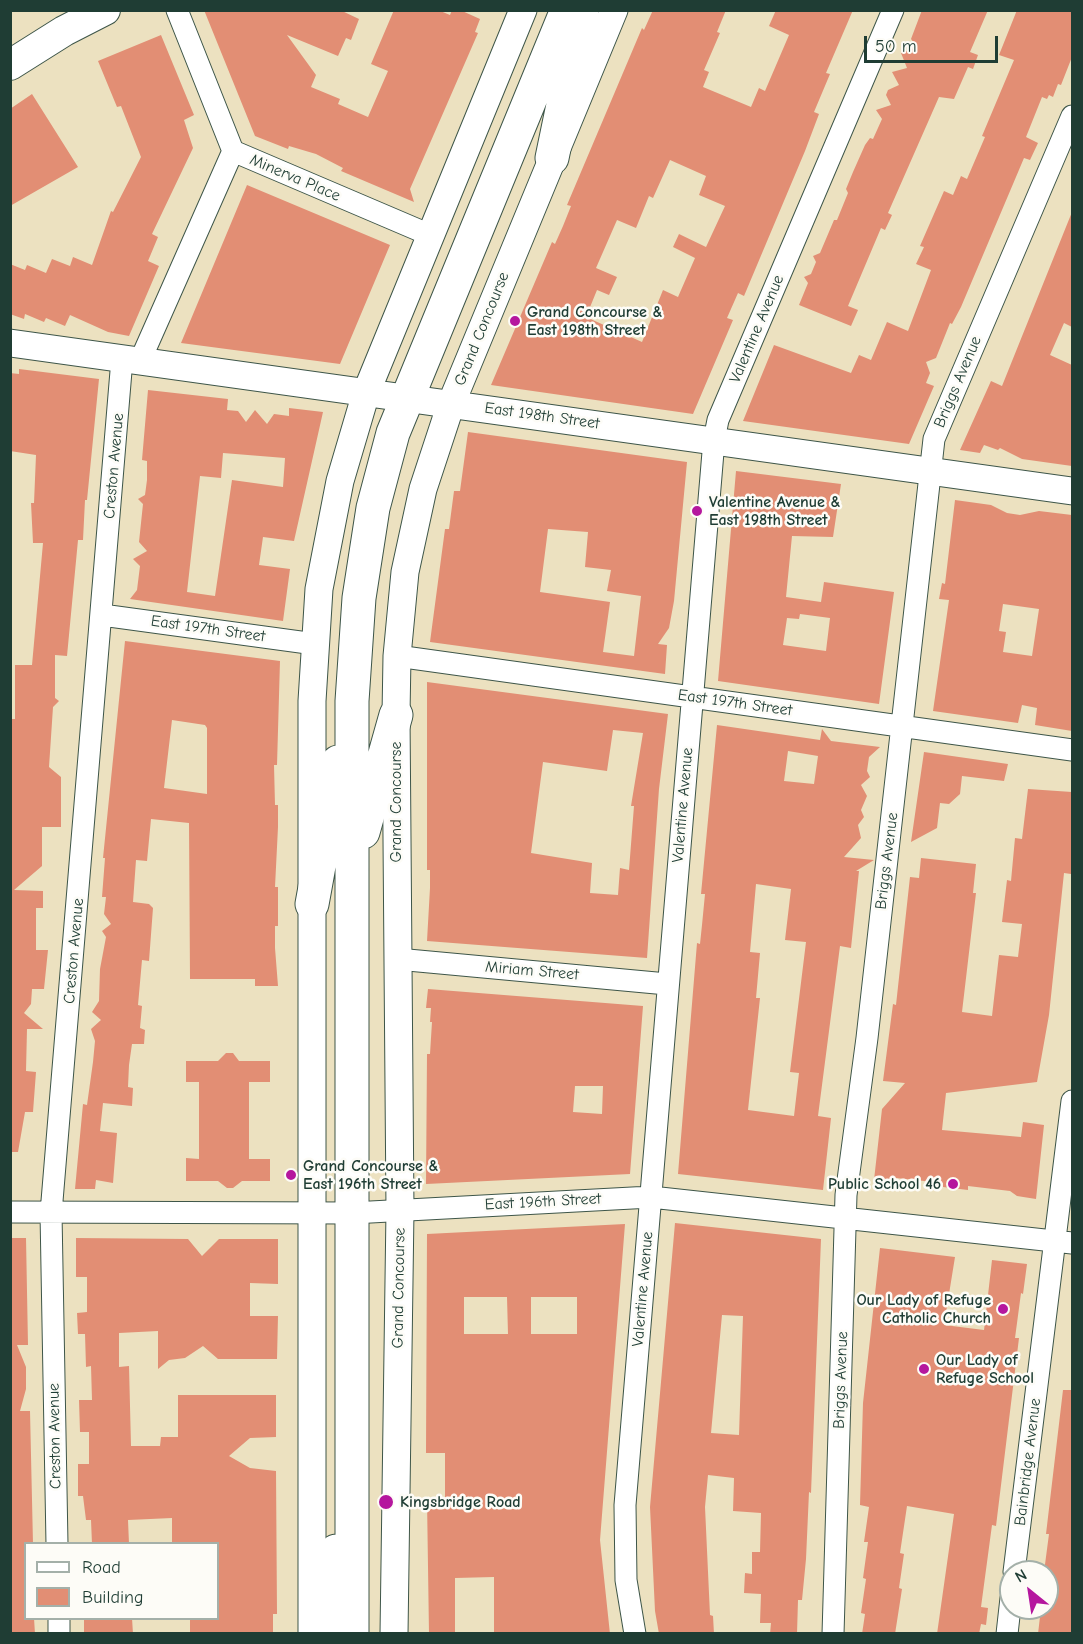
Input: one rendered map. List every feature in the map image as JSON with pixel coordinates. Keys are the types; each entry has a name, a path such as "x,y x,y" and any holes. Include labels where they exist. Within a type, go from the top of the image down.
{"main road":[{"path":"10,65 64,31 105,10"},
{"path":"551,48 560,10"},
{"path":"352,1634 352,701 359,598 373,508 393,433 567,10"},
{"path":"552,158 582,10"},
{"path":"312,904 331,793 352,701"},
{"path":"352,871 396,715"},
{"path":"322,1634 351,1460"},
{"path":"351,1496 375,1634"}],"street":[{"name":"Minerva Place","path":"177,10 233,151 430,235"},
{"path":"312,1634 312,701 319,590 330,530 366,393 523,10"},
{"name":"Grand Concourse","path":"394,1634 400,1210 396,715 405,572 423,489 451,404 614,10"},
{"name":"Valentine Avenue","path":"635,1634 626,1580 625,1505 714,440 718,420 893,10"},
{"name":"Briggs Avenue","path":"833,1634 846,1195 867,1038 934,440 1072,116"},
{"name":"Creston Avenue","path":"57,1542 51,1213 102,615 131,360 233,151"},
{"name":"East 198th Street","path":"10,343 1072,492"},
{"name":"East 197th Street","path":"102,615 315,644"},
{"name":"East 197th Street","path":"398,656 1072,750"},
{"name":"Miriam Street","path":"397,958 668,984"},
{"name":"Bainbridge Avenue","path":"1016,1560 1064,1242 1072,1101"},
{"name":"East 196th Street","path":"10,1212 312,1214 651,1197 1064,1242"}],"building":[{"path":"204,10 340,10 359,19 351,40 346,38 338,56 287,35 316,75 311,87 340,99 338,104 368,117 388,71 371,64 394,10 438,10 450,15 452,10 460,10 480,19 475,32 478,33 410,189 414,202 341,171 343,168 316,154 289,146 288,149 255,136"},
{"path":"653,10 726,10 717,32 720,33 704,70 709,72 703,87 751,107 759,88 765,91 789,35 769,26 776,10 853,10 826,73 830,74 814,112 819,114 805,151 744,296 738,293 727,318 733,320 693,414 491,385 552,242 555,244 563,226 571,206 567,205 642,28 644,30","holes":["670,160 706,176 699,195 725,206 706,247 679,234 673,247 695,258 678,297 663,290 642,342 586,317 597,290 609,295 617,277 596,268 617,220 636,228 649,196 653,198"]},
{"path":"922,10 988,10 970,52 978,55 973,69 968,67 954,99 939,97 888,213 892,215 885,230 881,228 848,306 858,310 851,326 799,305 808,283 804,277 811,274 816,262 813,256 820,253 834,220 837,220 848,193 846,189 865,145 870,138 873,139 882,119 876,110 891,105 886,95 888,90 899,85 892,72 907,68 901,53 917,47 911,39"},
{"path":"1017,10 1072,10 1072,57 1061,85 1058,84 1053,97 1049,95 1047,99 1042,97 1026,137 1038,143 1030,160 1024,158 961,307 952,324 950,323 936,358 926,362 930,373 926,383 934,386 909,444 743,421 774,345 851,373 859,355 871,360 887,322 908,331 931,270 916,264 924,247 920,246 944,191 953,195 961,176 967,179 985,137 982,136 1014,60 999,55"},
{"path":"161,35 194,115 184,120 193,148 152,234 158,237 148,261 159,266 129,336 108,332 70,315 65,326 46,318 44,322 25,314 24,319 10,314 10,264 25,270 27,265 46,273 52,259 70,266 73,257 92,265 111,211 113,212 141,157 121,106 117,107 98,61"},
{"path":"32,94 78,167 10,206 10,109"},
{"path":"247,185 390,245 340,364 181,343"},
{"path":"1072,212 1072,327 1064,323 1050,355 1072,365 1072,466 1022,459 1000,448 998,450 984,445 980,453 960,450 991,381 1002,386"},
{"path":"19,369 99,379 87,500 85,500 83,540 78,540 67,656 55,655 55,698 59,701 53,707 49,767 61,777 61,827 42,827 42,866 14,890 43,891 43,908 36,908 36,950 48,950 44,989 32,989 31,1004 24,1013 43,1029 27,1029 26,1071 36,1072 33,1112 25,1112 18,1152 10,1152 10,746 12,719 15,719 15,665 32,665 43,543 33,543 31,503 34,503 36,455 10,451 10,373 19,374"},
{"path":"148,390 228,399 227,410 238,411 246,422 255,410 267,424 274,414 289,416 289,408 323,412 294,541 263,537 259,565 290,569 283,621 130,599 137,590 140,566 133,559 147,551 139,542 143,504 138,499 145,495 147,480 147,461 142,460","holes":["223,453 285,458 283,487 232,480 215,596 187,592 200,476 221,478"]},
{"path":"468,432 687,462 674,601 669,628 658,644 667,645 665,674 430,642 445,529 449,529 454,491 460,491","holes":["548,529 588,532 585,567 611,570 607,591 641,596 634,656 603,652 610,602 540,592"]},
{"path":"736,471 841,484 833,537 792,536 786,597 821,602 824,582 894,592 879,704 718,681","holes":["800,614 830,618 826,651 783,645 787,618 799,619"]},
{"path":"955,500 991,505 1007,513 1020,515 1039,511 1072,515 1072,731 1035,725 1037,708 1022,705 1018,723 933,711 949,600 939,599 942,583 945,584","holes":["1003,604 1039,609 1032,656 1003,652 1006,632 999,631"]},
{"path":"125,641 280,661 277,765 274,765 275,805 278,805 275,887 278,887 278,926 275,926 275,948 278,986 255,986 255,979 190,979 189,823 151,819 147,861 136,860 133,902 149,904 153,908 149,961 142,960 138,1005 142,1006 140,1028 145,1030 144,1044 132,1044 129,1065 128,1087 133,1088 132,1106 103,1103 100,1131 117,1133 113,1183 96,1180 95,1189 75,1189 83,1104 87,1105 93,1062 95,1041 91,1029 101,1020 92,1012 99,1001 100,969 106,937 102,931 111,924 104,914 106,897 102,897 105,858 103,858","holes":["172,720 205,725 207,728 207,794 164,788"]},
{"path":"427,682 668,714 659,789 647,958 427,941 430,870 427,870","holes":["613,730 643,733 631,806 634,806 629,870 620,868 618,895 590,893 592,863 531,853 543,762 607,771"]},
{"path":"717,725 820,740 822,729 831,741 880,747 869,757 867,771 870,777 861,785 867,796 861,810 864,817 858,825 861,838 844,857 874,860 856,871 859,871 851,948 840,946 818,1116 831,1118 823,1190 678,1174 697,943 700,944 705,894 701,894","holes":["788,751 818,756 814,784 784,781","756,884 791,889 785,940 806,942 790,1072 799,1073 794,1116 748,1110 760,998 756,998 760,953 750,952"]},
{"path":"924,752 1008,764 1004,781 962,776 960,794 949,804 940,803 937,828 911,842"},
{"path":"1028,789 1072,792 1071,874 1064,873 1049,1015 1037,1082 946,1093 942,1130 1021,1137 1023,1122 1044,1125 1036,1199 1017,1196 1010,1191 968,1186 968,1190 943,1187 943,1183 896,1178 896,1182 874,1180 882,1109 905,1083 883,1081 893,1004 896,1005 910,877 919,878 921,858 976,864 973,893 976,893 962,1012 992,1016 999,955 1018,957 1022,924 1002,922 1007,880 1011,881 1015,838 1022,839"},
{"path":"428,989 643,1006 630,1174 426,1184 427,1054 430,1054 432,1022 430,1022 431,1008 426,1008","holes":["575,1086 603,1086 602,1114 573,1112"]},
{"path":"226,1053 233,1053 239,1061 270,1061 270,1082 249,1082 249,1159 270,1159 270,1181 242,1181 233,1188 227,1188 218,1181 186,1181 186,1158 199,1159 199,1082 186,1082 186,1061 218,1061"},
{"path":"675,1223 821,1239 811,1493 809,1492 802,1600 798,1600 797,1634 770,1634 771,1623 760,1623 761,1594 744,1593 745,1573 752,1574 752,1552 760,1552 761,1513 733,1511 734,1478 708,1475 705,1507 710,1615 713,1616 714,1634 659,1634 655,1611 650,1507","holes":["722,1315 743,1316 739,1435 711,1433"]},
{"path":"625,1224 600,1540 610,1634 494,1634 494,1577 455,1578 455,1634 429,1634 427,1499 445,1499 445,1453 426,1453 427,1234","holes":["464,1297 507,1297 508,1334 464,1334","531,1297 577,1297 577,1334 531,1334"]},
{"path":"10,1238 26,1238 28,1345 17,1345 26,1367 26,1389 20,1411 30,1411 33,1542 24,1542 24,1620 34,1620 35,1634 10,1634"},
{"path":"76,1238 188,1239 202,1256 219,1239 278,1239 278,1284 250,1283 250,1316 278,1316 277,1359 218,1359 203,1346 185,1358 169,1360 158,1369 158,1331 119,1333 119,1367 129,1366 131,1446 160,1446 161,1437 178,1437 178,1395 276,1395 276,1437 250,1438 229,1456 250,1468 276,1471 277,1614 273,1614 273,1634 190,1634 190,1620 219,1620 219,1542 172,1542 172,1518 128,1520 129,1542 92,1542 91,1520 86,1520 83,1496 78,1496 78,1464 89,1464 89,1432 80,1432 79,1400 92,1400 91,1366 86,1367 85,1334 78,1334 77,1313 87,1312 87,1277 76,1277"},
{"path":"880,1248 955,1257 944,1325 984,1330 992,1260 1027,1264 1015,1338 1019,1338 996,1526 992,1525 981,1607 988,1608 986,1625 981,1624 979,1634 937,1634 954,1514 907,1506 900,1553 904,1554 899,1588 902,1589 895,1634 862,1634 865,1614 861,1613 866,1579 863,1578 868,1542 864,1542 869,1507 860,1505 863,1403"},
{"path":"1063,1390 1072,1390 1072,1634 1038,1634 1040,1620 1059,1620 1059,1560 1046,1560 1049,1534 1046,1534"},
{"path":"84,1620 132,1620 133,1634 84,1634"}],"place":[{"name":"Grand Concourse & East 198th Street","path":"515,321"},
{"name":"Valentine Avenue & East 198th Street","path":"697,511"},
{"name":"Grand Concourse & East 196th Street","path":"291,1175"},
{"name":"Public School 46","path":"953,1184"},
{"name":"Our Lady of Refuge Catholic Church","path":"1003,1309"},
{"name":"Our Lady of Refuge School","path":"924,1369"},
{"name":"Kingsbridge Road","path":"386,1502"}]}
